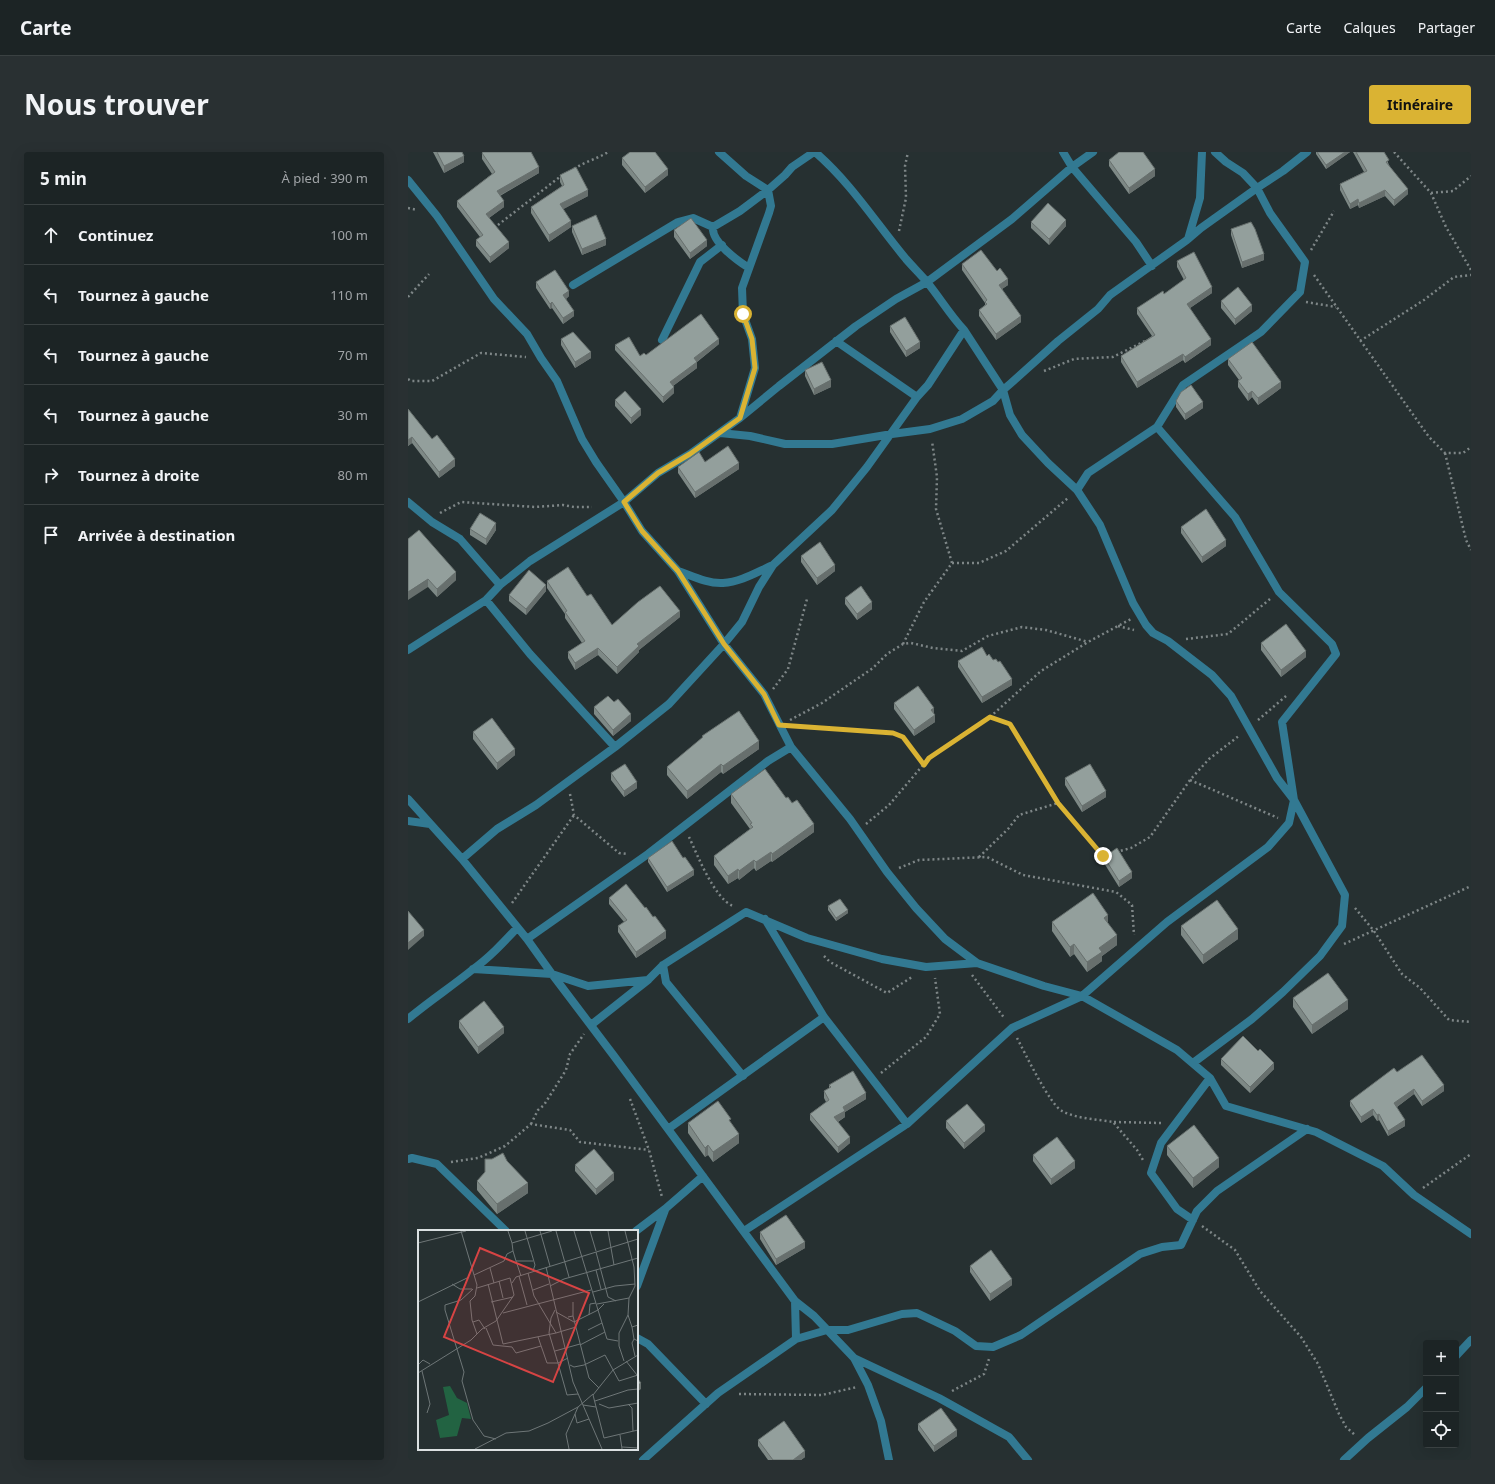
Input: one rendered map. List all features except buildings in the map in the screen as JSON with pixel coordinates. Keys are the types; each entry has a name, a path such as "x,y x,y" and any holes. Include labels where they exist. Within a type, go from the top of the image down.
{"street":[{"path":"718,152 746,176 768,190 771,206 742,288 743,314 752,339 755,368 740,418"},
{"path":"713,227 740,211 786,175 792,167 815,152 832,166 896,245 906,260 927,282 953,318 964,330 1003,390 1010,415 1022,435 1048,463 1077,490 1100,525 1133,603 1153,633 1168,641 1212,675 1231,696 1277,778 1294,800 1345,896 1342,926 1320,956 1283,992 1193,1063"},
{"path":"1063,152 1072,167 1136,242 1152,266"},
{"path":"408,650 486,600 500,585 530,561 624,502 658,473 690,454 720,433 836,341 896,299 927,282 1012,219 1072,167 1092,152"},
{"path":"1187,240 1200,198 1202,152"},
{"path":"1077,490 1088,473 1157,427 1183,385 1261,332 1300,292 1305,262 1270,213 1258,188 1242,173 1215,152"},
{"path":"720,433 750,436 785,444 832,444 930,429 962,419 993,401 1003,390 1058,341 1098,309 1110,295 1152,266 1201,228 1284,171 1307,152"},
{"path":"408,180 437,216 494,299 527,334 557,381 582,439 642,531 678,571 724,644 764,694 790,747 850,819 887,872 916,908 945,939 977,963 1044,986 1082,996 1177,1050 1210,1078 1226,1106 1316,1132 1383,1166 1414,1195 1471,1234"},
{"path":"573,285 678,222 692,218 713,227"},
{"path":"713,227 713,230 722,245 732,256 748,268"},
{"path":"662,340 700,262 722,245"},
{"path":"462,859 497,829 536,805 569,782 669,704 742,622 759,587 773,565 832,510 892,434 917,397 928,385 964,330"},
{"path":"836,341 917,397"},
{"path":"744,1231 907,1124 1012,1028 1082,996 1167,922 1268,847 1289,823 1294,800 1282,722 1336,654 1332,644 1279,592 1235,517 1157,427"},
{"path":"408,502 432,522 460,539 500,585"},
{"path":"678,571 700,579 721,584 734,582 773,565"},
{"path":"486,600 530,654 615,747"},
{"path":"527,939 648,854 768,761 790,747"},
{"path":"408,799 462,859 527,939 795,1301 827,1330 854,1358 868,1385 881,1421 889,1460"},
{"path":"408,821 430,824"},
{"path":"591,1025 648,980 663,965 746,912 807,938 882,959 930,967 977,963"},
{"path":"765,919 824,1017 907,1124"},
{"path":"408,1019 473,969 499,947 517,928"},
{"path":"663,965 666,982 743,1076"},
{"path":"473,969 552,974 588,986 648,980"},
{"path":"668,1129 824,1017"},
{"path":"1193,1220 1177,1209 1151,1173 1161,1143 1210,1078"},
{"path":"643,1460 718,1394 796,1338 827,1330 848,1330 902,1314 917,1313 955,1331 976,1346 992,1347 1021,1335 1140,1254 1162,1247 1181,1245 1197,1211 1217,1191 1307,1129"},
{"path":"408,1158 437,1164 505,1230"},
{"path":"637,1230 665,1209 703,1176"},
{"path":"638,1283 665,1209"},
{"path":"795,1301 796,1338"},
{"path":"638,1339 648,1344 706,1404"},
{"path":"1459,1353 1471,1340"},
{"path":"854,1358 939,1398 1009,1437 1028,1460"},
{"path":"1344,1460 1368,1438 1407,1408 1423,1391"}],"path":[{"path":"570,172 581,164 595,160 608,152"},
{"path":"896,245 906,198 905,166 908,152"},
{"path":"1394,152 1431,193 1446,226 1471,270"},
{"path":"493,229 561,176 566,174"},
{"path":"1431,193 1453,191 1471,176"},
{"path":"1334,211 1312,246 1305,262 1429,437 1445,453 1466,540 1471,550"},
{"path":"408,296 429,274"},
{"path":"1360,341 1424,300 1454,277 1471,275"},
{"path":"1293,300 1337,307"},
{"path":"1038,373 1074,359 1112,357 1145,341"},
{"path":"408,379 412,381 432,381 481,353 541,358"},
{"path":"930,429 937,477 936,509 952,563"},
{"path":"1445,453 1463,453 1471,447"},
{"path":"952,563 979,563 1006,551 1077,490"},
{"path":"432,522 440,512 461,502 535,507 563,505"},
{"path":"904,644 924,602 952,563"},
{"path":"1168,641 1228,634 1279,592"},
{"path":"766,699 788,669 807,599"},
{"path":"858,831 889,805 929,758 990,717 1041,671 1088,642 1140,614"},
{"path":"779,725 822,703 873,668 887,654 904,644 912,643 933,648 962,651 988,636 1022,627 1046,630 1088,642"},
{"path":"990,717 1010,724 1058,803 1103,856 1132,848 1150,837 1190,780 1209,759 1249,728"},
{"path":"779,725 893,733 903,737 924,765"},
{"path":"1190,780 1289,823"},
{"path":"569,782 574,815 619,853 648,854"},
{"path":"979,857 1008,829 1019,815 1058,803"},
{"path":"506,914 521,889 574,815"},
{"path":"683,827 711,883 728,904 746,912"},
{"path":"887,872 919,860 987,857 1023,875 1116,892 1132,905 1135,950"},
{"path":"1340,946 1471,886"},
{"path":"1345,896 1374,931 1402,974 1420,988 1449,1020 1471,1022"},
{"path":"807,938 830,962 887,993 930,967 940,1014 926,1037 872,1080"},
{"path":"963,964 1012,1028 1048,1095 1061,1111 1076,1116 1113,1122 1175,1124"},
{"path":"437,1164 478,1158 505,1146 531,1124 538,1110 544,1105 566,1070 570,1054 591,1025"},
{"path":"627,1092 650,1150 665,1209"},
{"path":"1113,1122 1137,1150 1151,1173"},
{"path":"531,1124 570,1130 580,1142 650,1150"},
{"path":"1414,1195 1471,1154"},
{"path":"1193,1220 1235,1250 1260,1291 1301,1337 1318,1364 1346,1427 1356,1436 1368,1438"},
{"path":"939,1398 984,1374 992,1347"},
{"path":"718,1394 822,1395 868,1385"}],"route":[{"path":"743,314 752,339 755,368 740,418 690,454 658,473 624,502 642,531 678,571 724,644 764,694 779,725 893,733 903,737 924,765 929,758 990,717 1010,724 1058,803 1103,856"}]}
